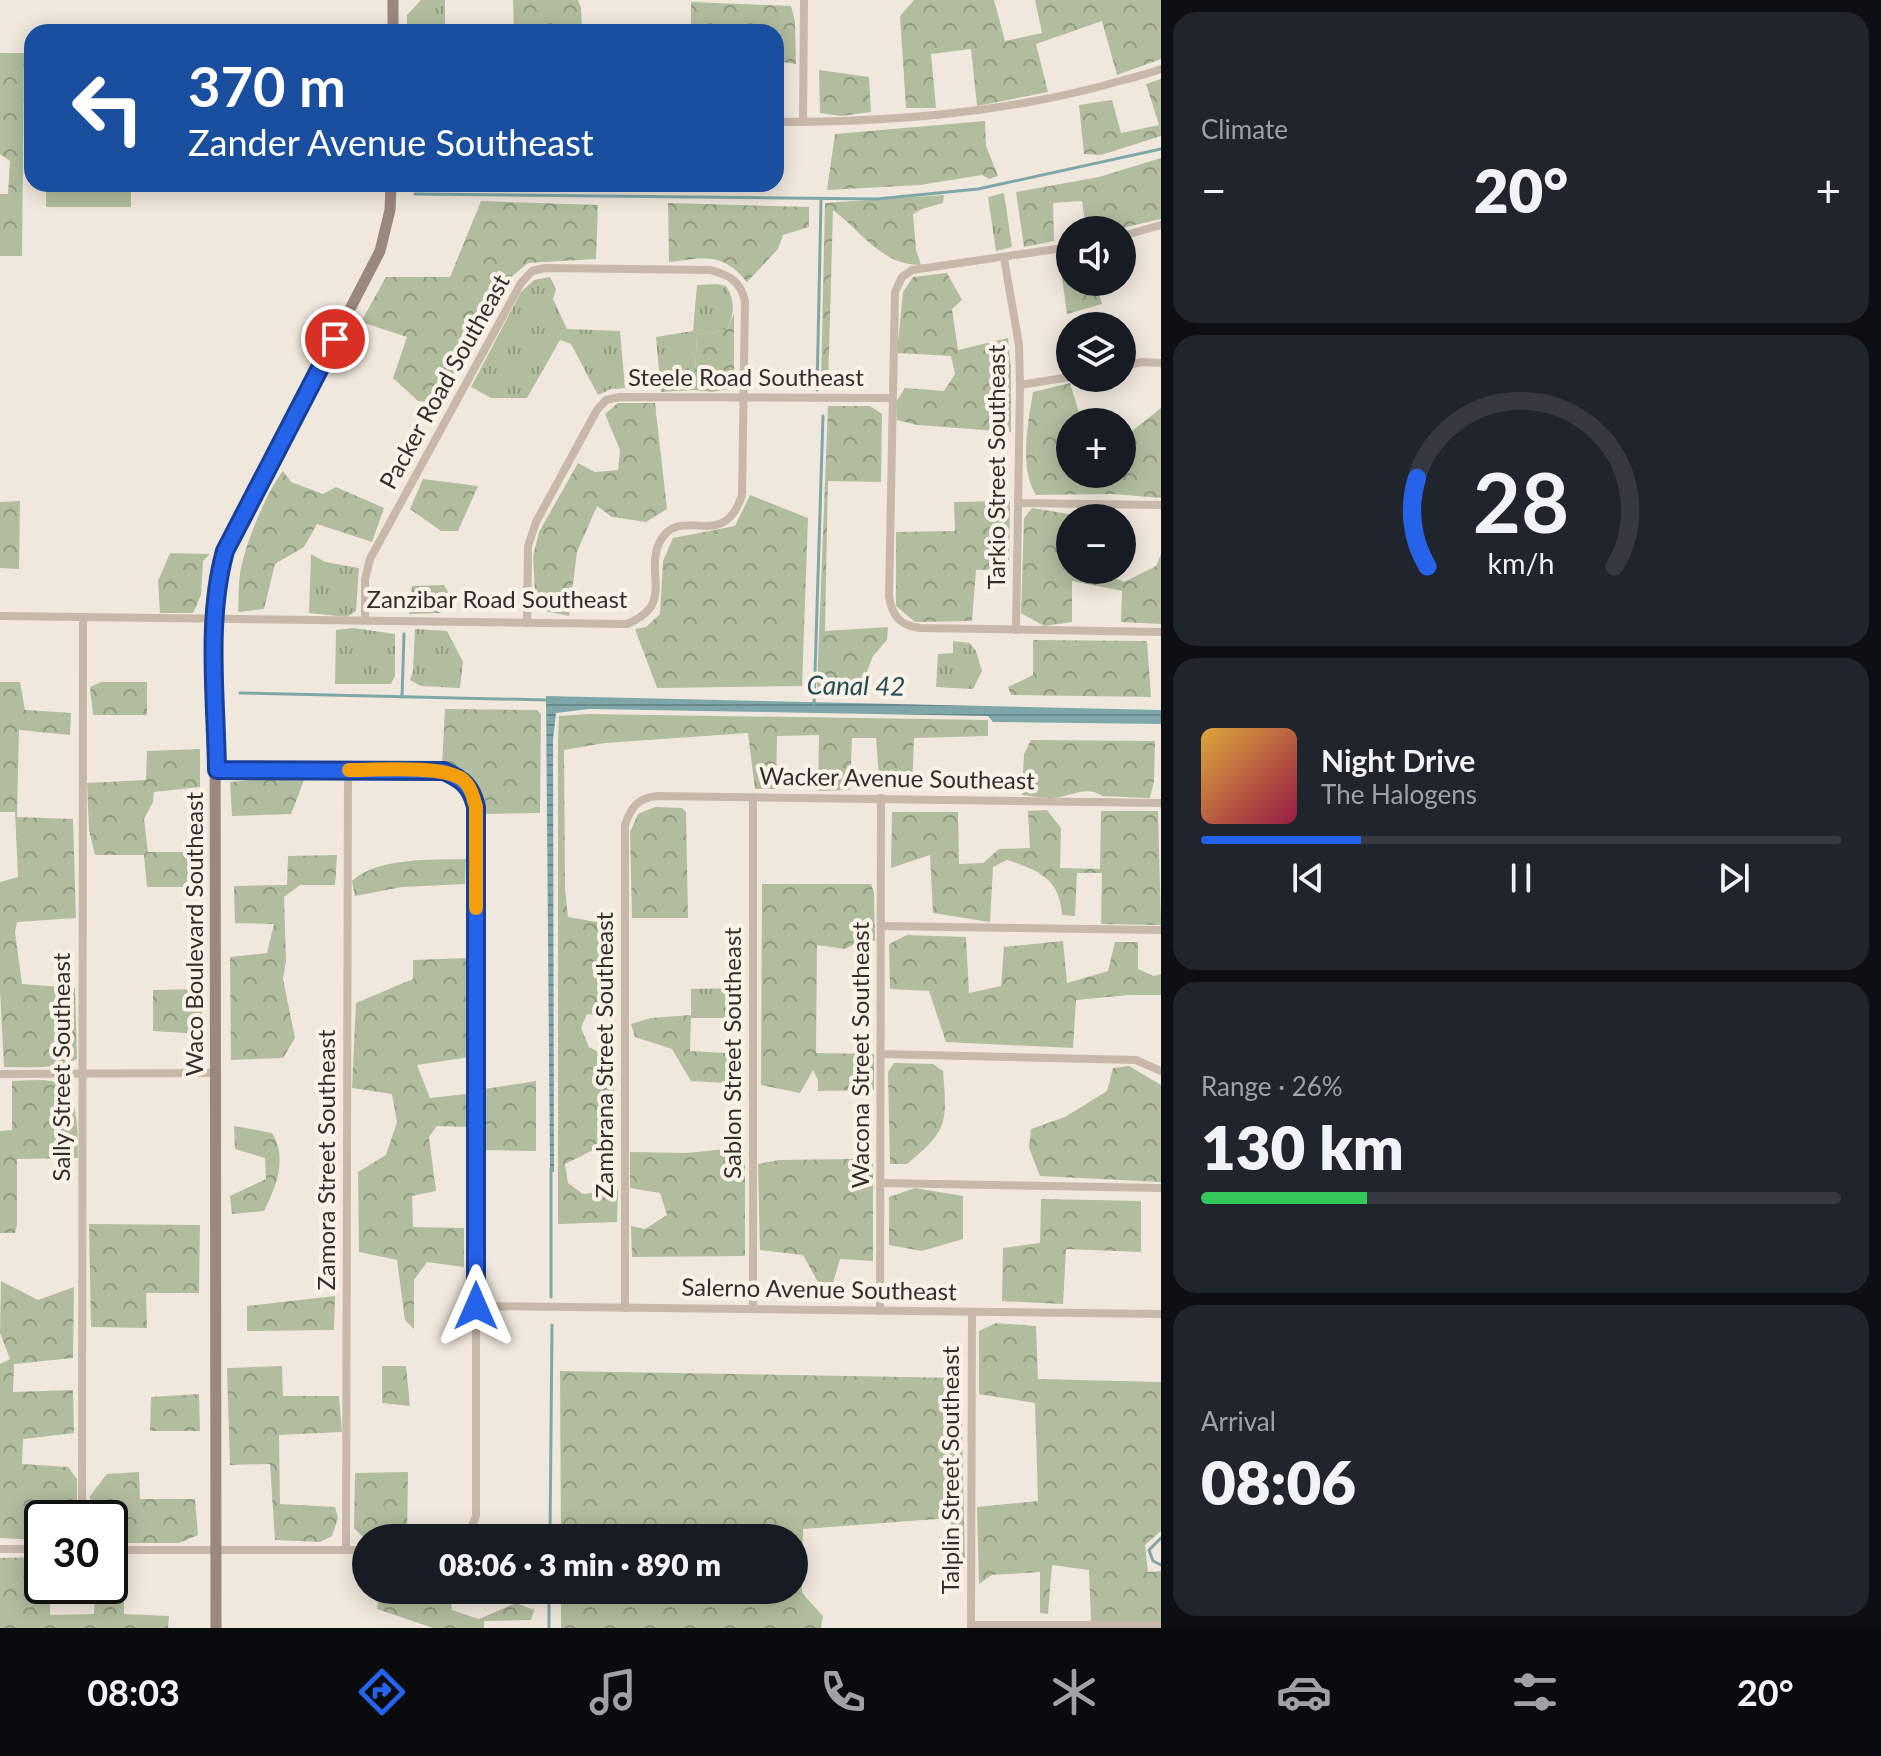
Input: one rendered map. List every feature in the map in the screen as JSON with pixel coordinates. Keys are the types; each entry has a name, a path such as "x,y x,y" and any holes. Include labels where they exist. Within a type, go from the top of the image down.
{"street":[{"path":"393,0 393,24"},
{"path":"803,122 804,0"},
{"path":"784,122 867,122 958,114 1066,95 1161,69"},
{"name":"Waco Boulevard Southeast","path":"216,1628 215,618 218,579 225,551 380,251 390,210 391,192"},
{"path":"1136,232 1161,225"},
{"path":"1056,249 912,270 902,277 895,292 891,398 891,610 907,627 1161,632"},
{"name":"Tarkio Street Southeast","path":"1004,258 1017,332 1020,385 1016,630"},
{"name":"Packer Road Southeast","path":"365,621 365,580 370,559 521,283 532,271 545,268 710,270 726,274 738,283"},
{"name":"Zanzibar Road Southeast","path":"0,616 627,624 644,617 652,607 655,595 657,551 663,536 675,528 730,520 737,511 742,495 745,301 738,283"},
{"path":"1136,363 1161,363"},
{"path":"1020,385 1056,379"},
{"name":"Steele Road Southeast","path":"527,623 528,546 536,522 597,410 606,400 620,397 891,398"},
{"path":"1019,503 1161,505"},
{"name":"Sally Street Southeast","path":"82,1500 83,617"},
{"path":"217,770 444,771 462,779 472,791 476,807 476,1516 473,1524"},
{"name":"Zamora Street Southeast","path":"346,1550 348,770"},
{"name":"Wacker Avenue Southeast","path":"634,804 657,796 1161,803"},
{"name":"Sablon Street Southeast","path":"753,797 753,1309"},
{"name":"Wacona Street Southeast","path":"880,1311 881,798"},
{"name":"Zambrana Street Southeast","path":"625,1308 625,825 634,804"},
{"path":"881,926 1161,930"},
{"path":"881,1054 1136,1060 1161,1071"},
{"path":"0,1074 217,1073"},
{"path":"881,1183 1161,1188"},
{"name":"Salerno Avenue Southeast","path":"476,1306 1161,1314"},
{"name":"Talplin Street Southeast","path":"971,1626 972,1312"},
{"path":"0,1549 24,1549"},
{"path":"128,1550 352,1550"},
{"path":"971,1626 1161,1625"}],"green space":[{"path":"421,0 445,0 445,24 407,24 407,15"},
{"path":"513,0 578,0 581,8 582,24 514,24"},
{"path":"914,0 994,0 1005,41 1042,33 1035,0 1161,0 1161,59 1117,75 1102,21 1036,44 1048,92 977,106 971,49 931,54 936,108 906,108 900,16"},
{"path":"691,2 791,6 795,21 796,64 784,62 784,24 691,24"},
{"path":"0,53 24,53 22,256 0,256 0,194 8,194 10,161 0,154"},
{"path":"819,70 869,77 871,112 841,116 820,113"},
{"path":"1161,79 1161,136 1101,155 1084,154 1079,105 1112,100 1121,133 1159,125 1146,84"},
{"path":"985,121 986,146 998,176 989,179 982,175 920,185 827,190 835,134"},
{"path":"1161,158 1161,219 1136,225 1136,216 1084,216 1082,201 1053,203 1054,241 1024,247 1016,192 1099,177"},
{"path":"46,192 131,192 131,207 46,207"},
{"path":"1004,193 1012,247 996,251 988,197"},
{"path":"944,195 943,203 913,214 916,250 921,265 894,260 873,246 833,210 828,386 821,385 825,203"},
{"path":"481,201 598,205 596,259 528,263 498,288 438,403 418,401 393,378 407,337 361,322 386,277 450,277"},
{"path":"668,203 809,207 809,227 783,235 778,249 747,282 721,261 702,258 669,262"},
{"path":"947,273 962,300 952,309 958,350 1008,338 1011,432 917,425 897,420 896,402 905,388 944,391 955,374 951,356 897,353 903,292 913,277"},
{"path":"550,277 556,289 553,299 567,329 620,331 625,388 611,389 598,395 571,344 560,340 527,398 491,398 471,387 521,292 534,280"},
{"path":"697,285 726,286 733,303 727,330 697,335 694,390 661,392 656,337 693,331"},
{"path":"1064,296 1100,296 1102,304 1067,312"},
{"path":"734,313 734,388 712,392 694,390 697,335 727,330"},
{"path":"1056,386 1056,392 1073,392 1078,408 1056,408 1056,488 1136,488 1136,428 1161,408 1161,498 1113,494 1036,495 1026,459 1033,392"},
{"path":"618,403 655,403 667,509 646,522 612,517 597,506 577,552 569,616 536,609 533,556 539,532 578,463 595,472 618,470 620,450 605,414"},
{"path":"828,406 870,406 882,414 881,482 828,481 825,631 888,627 887,640 873,656 860,689 826,693 817,687"},
{"path":"283,471 291,482 323,494 336,487 384,508 372,542 317,524 304,547 275,564 264,609 238,612 240,573 248,544 264,504"},
{"path":"423,479 478,486 458,531 441,531 410,509"},
{"path":"750,495 808,518 802,686 657,688 635,629 646,627 660,614 663,561 673,538 735,526"},
{"path":"20,501 19,569 0,568 0,502"},
{"path":"1010,501 1009,569 976,570 972,621 915,622 896,606 896,532 955,531 954,502"},
{"path":"1032,508 1056,512 1056,584 1072,584 1072,622 1044,626 1021,613 1024,518"},
{"path":"170,553 210,554 203,561 201,595 193,613 160,613 158,581"},
{"path":"311,554 325,562 359,568 356,611 347,617 309,613"},
{"path":"1161,554 1161,624 1121,622 1122,591 1087,584 1136,584 1136,576 1156,566"},
{"path":"444,585 449,594 446,608 440,613 409,614 412,586"},
{"path":"354,628 395,634 395,676 391,684 335,684 336,630"},
{"path":"415,629 447,631 463,662 460,688 421,686 410,680"},
{"path":"1033,640 1147,641 1151,697 1011,695 1008,687 1033,675"},
{"path":"953,641 970,643 976,651 982,671 973,689 936,687 938,654 953,653"},
{"path":"0,682 20,682 25,710 71,713 70,735 19,730 17,817 73,819 76,918 17,922 15,932 22,984 75,988 77,1059 50,1066 4,1067 0,882 18,877 15,812 0,812"},
{"path":"101,682 147,682 147,715 93,715 90,687"},
{"path":"445,709 537,710 541,714 540,813 483,814 479,787 462,773 442,765"},
{"path":"559,716 988,720 988,736 914,738 912,789 880,789 876,738 852,738 850,790 818,791 819,735 777,736 776,789 755,789 748,733 605,743 564,750 568,917 614,925 611,990 615,1009 611,1016 587,1014 581,1028 589,1047 610,1058 614,1078 613,1156 591,1151 565,1164 568,1183 583,1194 618,1190 617,1222 558,1224"},
{"path":"1031,740 1155,741 1154,781 1150,798 1102,796 1090,791 1056,798 1022,795 1024,754"},
{"path":"200,749 200,787 154,792 153,802 144,819 148,852 185,852 200,861 198,878 188,887 147,887 144,855 95,855 89,830 87,783 146,780 147,751"},
{"path":"306,775 291,814 232,816 230,782"},
{"path":"655,807 682,808 686,812 688,918 632,918 630,832 638,814"},
{"path":"1047,810 1061,828 1060,868 1100,869 1101,811 1158,811 1161,925 1101,924 1102,873 1077,873 1075,916 1062,915 1057,893 1046,878 1007,860 993,867 990,922 933,913 930,855 891,868 892,812 958,812 959,864 983,863 999,849 1030,848 1028,811"},
{"path":"337,855 335,885 300,885 284,897 286,961 283,979 295,1038 283,1058 231,1060 230,957 267,953 274,924 235,923 234,886 287,885 288,856"},
{"path":"466,859 465,884 402,887 355,896 352,881 376,868 406,861"},
{"path":"762,884 871,884 875,941 859,942 845,949 817,945 816,1053 874,1054 874,1090 818,1091 818,1080 813,1070 800,1093 761,1085"},
{"path":"907,935 966,937 969,993 1001,986 1004,947 1063,941 1067,983 1108,971 1115,942 1138,942 1138,969 1154,976 1161,974 1161,995 1076,1000 1073,1048 946,1042 929,991 890,989 889,944"},
{"path":"469,958 469,1057 417,1065 430,1098 466,1094 468,1127 437,1126 429,1137 436,1191 412,1196 413,1227 464,1228 464,1267 427,1262 414,1280 414,1329 405,1320 397,1260 359,1252 358,1172 386,1155 397,1122 392,1094 352,1088 356,1003 413,979 413,960"},
{"path":"739,988 742,1018 691,1018 691,989"},
{"path":"202,989 202,1034 153,1031 153,990"},
{"path":"691,1015 690,1051 742,1054 741,1084 691,1081 672,1049 635,1037 631,1024 651,1018"},
{"path":"894,1063 933,1064 943,1071 945,1102 942,1124 931,1142 907,1164 890,1164 888,1072"},
{"path":"1129,1066 1161,1085 1161,1182 1040,1176 1029,1148 1031,1129 1065,1117 1107,1091 1113,1068"},
{"path":"12,1081 51,1081 67,1092 75,1113 78,1158 17,1159 17,1225 15,1233 0,1233 0,1131 12,1130"},
{"path":"536,1081 536,1151 484,1150 485,1089"},
{"path":"234,1126 272,1133 277,1143 280,1162 273,1192 264,1211 232,1214 230,1196 266,1179 265,1158 235,1149"},
{"path":"745,1147 745,1256 632,1257 631,1226 645,1229 667,1215 660,1193 630,1188 630,1152 687,1153"},
{"path":"853,1159 873,1162 873,1261 840,1259 833,1283 818,1282 803,1255 760,1250 758,1164 779,1160"},
{"path":"915,1188 963,1196 963,1239 922,1251 889,1245 889,1197"},
{"path":"1041,1199 1141,1201 1141,1252 1066,1249 1063,1304 1002,1301 1003,1248 1040,1243"},
{"path":"89,1224 200,1225 199,1293 146,1293 147,1328 91,1327"},
{"path":"1,1281 38,1300 74,1287 73,1358 14,1364 13,1392 73,1390 74,1433 23,1439 22,1464 68,1467 77,1479 77,1500 24,1500 24,1539 0,1538 0,1364 10,1359 0,1333"},
{"path":"335,1296 334,1330 247,1331 247,1306"},
{"path":"996,1323 1036,1326 1038,1379 1161,1382 1161,1531 1145,1545 1148,1572 1161,1571 1161,1621 1091,1621 1089,1570 1052,1565 1048,1614 1040,1613 1040,1572 992,1575 979,1584 977,1507 1038,1501 1035,1403 979,1394 979,1331"},
{"path":"282,1366 283,1396 339,1396 342,1432 279,1435 280,1504 335,1507 338,1518 332,1536 320,1542 275,1540 270,1464 230,1465 227,1368"},
{"path":"382,1366 406,1366 410,1406 382,1403"},
{"path":"560,1371 961,1378 965,1567 954,1574 951,1518 808,1529 808,1524 561,1524"},
{"path":"199,1394 200,1431 150,1431 151,1397"},
{"path":"139,1472 140,1499 195,1499 198,1535 179,1543 128,1543 128,1500 90,1500 107,1474"},
{"path":"408,1472 407,1524 354,1524 355,1473"},
{"path":"24,1557 24,1604 50,1604 50,1615 94,1614 94,1604 124,1604 124,1614 169,1616 168,1628 0,1628 0,1558"},
{"path":"808,1600 823,1616 821,1628 561,1628 561,1604 808,1604"},
{"path":"378,1604 451,1604 452,1610 479,1619 514,1604 534,1610 531,1620 484,1621 484,1628 433,1628 377,1609"}],"water":[{"path":"546,696 1161,710 1161,724 993,722 988,716 589,709 556,713 553,740 554,1172 550,1172"}],"waterway":[{"path":"415,194 877,199 978,189 1161,149"},
{"path":"817,390 821,200"},
{"name":"Canal 42","path":"814,704 823,416"},
{"path":"402,697 404,634"},
{"path":"240,693 547,700"},
{"path":"551,1168 551,1297"},
{"path":"550,1524 552,1325"},
{"path":"1161,1538 1149,1550 1153,1561 1161,1565"},
{"path":"549,1604 549,1628"}],"slow traffic":[{"path":"349,770 444,771 462,779 472,791 476,807 476,908"}],"route":[{"path":"335,339 225,551 218,579 215,618 217,770 444,771 462,779 472,791 476,807 476,1306"}]}
